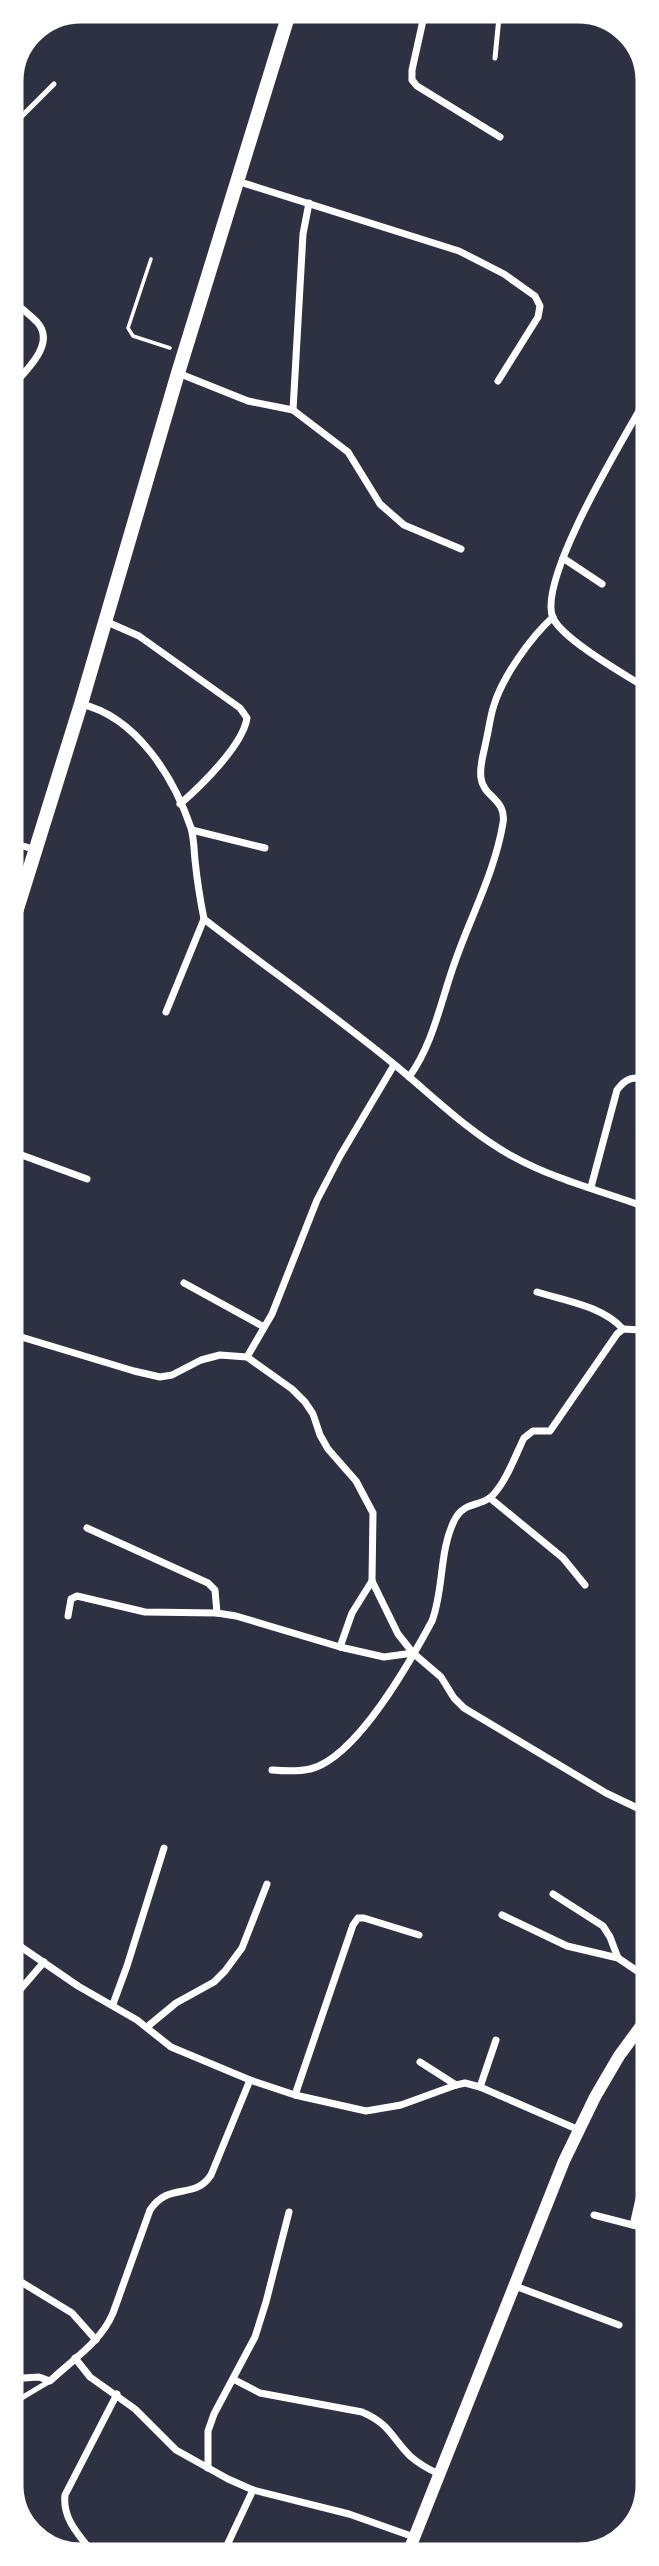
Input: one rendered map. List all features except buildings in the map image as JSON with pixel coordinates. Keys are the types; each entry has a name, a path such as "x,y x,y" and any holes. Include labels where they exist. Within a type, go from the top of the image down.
{"main road":[{"path":"19,903 287,19"}],"street":[{"path":"423,19 412,80 417,86 500,137"},
{"path":"237,181 460,251 504,274 535,296 540,306 538,317 498,381"},
{"path":"293,410 303,234 309,204"},
{"path":"19,307 38,324 43,334 44,346 19,377"},
{"path":"178,373 248,401 293,410 348,452 374,496 404,525 461,549"},
{"path":"640,410 590,500 563,558 553,587 551,605 552,617 559,627 640,684"},
{"path":"563,558 602,584"},
{"path":"409,1077 426,1049 455,962 494,864 503,821 502,810 497,799 485,789 481,781 481,768 494,705 503,683 539,629 552,617"},
{"path":"106,621 139,636 240,708 247,718 245,729 213,772 180,804"},
{"path":"81,704 105,712 147,747 161,763 192,830 204,919 166,1013"},
{"path":"192,830 265,848"},
{"path":"19,845 36,850"},
{"path":"204,919 394,1065 490,1144 557,1177 640,1205"},
{"path":"247,1357 280,1294 317,1200 394,1065"},
{"path":"591,1187 617,1090 625,1079 640,1078"},
{"path":"19,1154 88,1179"},
{"path":"184,1283 264,1327"},
{"path":"537,1292 613,1317 624,1329 640,1330"},
{"path":"272,1770 292,1772 312,1769 351,1744 365,1728 432,1621 439,1604 447,1542 455,1520 469,1505 490,1498 498,1489 524,1438 533,1431 550,1431 610,1342 624,1329"},
{"path":"19,1336 160,1377 172,1376 201,1360 220,1355 247,1357 292,1389 305,1402 328,1449 356,1482 373,1513 372,1581 398,1634 413,1653 442,1676 454,1698 464,1708 606,1793 640,1809"},
{"path":"490,1498 563,1558 585,1585"},
{"path":"87,1528 208,1583 215,1590 217,1613"},
{"path":"340,1647 352,1613 372,1581"},
{"path":"68,1616 71,1599 77,1596 145,1612 217,1613 236,1616 340,1647 384,1657 413,1653"},
{"path":"113,2004 164,1847"},
{"path":"147,2027 176,2003 214,1982 225,1971 242,1948 267,1884"},
{"path":"552,1894 603,1926 618,1958"},
{"path":"502,1915 567,1946 618,1958 640,1973"},
{"path":"295,2095 353,1925 358,1918 419,1935"},
{"path":"19,1945 78,1986 113,2004 171,2047 250,2080 295,2095 366,2111 401,2105 465,2083 579,2130"},
{"path":"19,1991 44,1962"},
{"path":"410,2547 564,2161 619,2056 640,2029"},
{"path":"480,2087 496,2040"},
{"path":"420,2062 456,2084"},
{"path":"19,2378 50,2381 96,2340 108,2325 150,2210 156,2201 166,2194 195,2189 205,2184 250,2080"},
{"path":"633,2225 640,2195"},
{"path":"208,2468 208,2431 214,2414 255,2337 289,2212"},
{"path":"594,2215 640,2227"},
{"path":"19,2281 72,2313 96,2340"},
{"path":"515,2286 619,2325"},
{"path":"75,2358 90,2377 135,2409 164,2440 208,2468 253,2490 349,2514 414,2537"},
{"path":"233,2379 260,2393 373,2416 384,2423 409,2455 422,2466 439,2474"},
{"path":"88,2547 69,2523 64,2509 65,2495 117,2394"},
{"path":"226,2547 253,2490"}],"lane":[{"path":"495,58 499,19"},
{"path":"19,119 54,83"},
{"path":"19,2399 50,2381"}],"path":[{"path":"151,259 128,328 133,336 184,353"}]}
